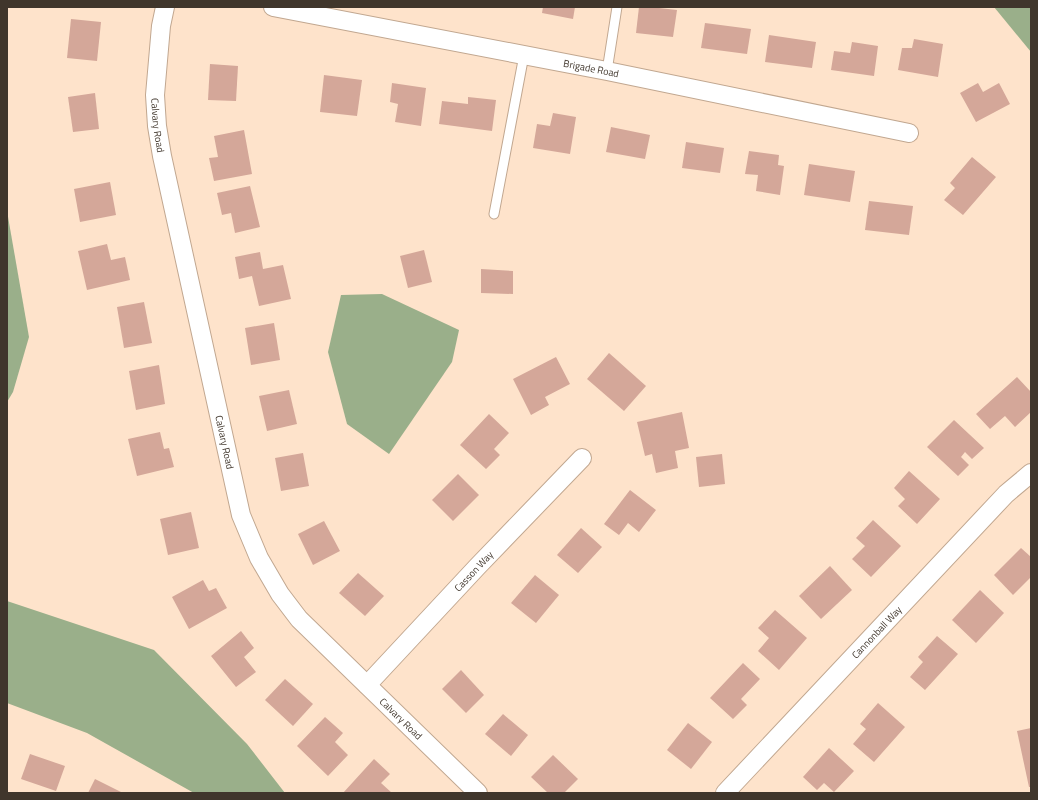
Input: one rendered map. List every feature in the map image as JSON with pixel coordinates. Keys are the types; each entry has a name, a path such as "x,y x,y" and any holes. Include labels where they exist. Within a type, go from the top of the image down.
{"street":[{"name":"Calvary Road","path":"165,7 161,26 155,95 157,126 162,156 241,515 259,558 280,594 299,619 478,793"},
{"name":"Brigade Road","path":"273,7 607,71 909,133"},
{"name":"Casson Way","path":"367,685 477,567 582,458"},
{"name":"Cannonball Way","path":"725,793 1006,494 1031,473"}],"lane":[{"path":"607,71 617,7"},
{"path":"494,214 524,55"}],"green space":[{"path":"994,7 1031,7 1031,52"},
{"path":"7,211 29,337 13,392 7,402"},
{"path":"382,294 459,330 452,362 389,454 347,424 328,352 341,295"},
{"path":"7,601 154,650 247,744 285,793 194,793 87,733 7,703"}],"building":[{"path":"543,7 575,7 573,19 542,13"},
{"path":"639,7 677,10 673,37 636,33"},
{"path":"71,19 101,22 97,61 67,58"},
{"path":"705,23 751,29 747,54 701,48"},
{"path":"769,35 816,42 812,68 765,62"},
{"path":"914,39 943,44 938,77 898,70 902,48 912,48"},
{"path":"852,42 878,46 874,76 831,70 834,51 850,53"},
{"path":"210,64 238,66 236,101 208,100"},
{"path":"324,75 362,80 357,116 320,112"},
{"path":"392,83 426,88 421,126 395,122 398,104 390,102"},
{"path":"978,83 983,92 999,83 1010,104 976,122 960,93"},
{"path":"95,93 99,129 73,132 68,97"},
{"path":"468,97 496,100 492,131 439,124 442,101 468,104"},
{"path":"553,113 576,117 570,154 533,148 537,124 550,126"},
{"path":"611,127 650,135 645,159 606,152"},
{"path":"244,130 252,174 214,181 209,158 218,157 214,136"},
{"path":"686,142 724,148 720,173 682,168"},
{"path":"749,151 779,155 778,165 784,166 780,195 756,191 758,175 745,174"},
{"path":"972,157 996,177 963,215 944,200 955,188 950,183"},
{"path":"809,164 855,171 850,202 804,195"},
{"path":"110,182 116,215 80,222 74,189"},
{"path":"250,186 260,227 235,233 231,213 222,215 217,193"},
{"path":"869,201 913,206 909,235 865,230"},
{"path":"107,244 111,260 125,257 130,280 87,290 78,251"},
{"path":"424,250 432,282 408,288 400,256"},
{"path":"260,252 263,269 283,265 291,299 259,306 252,276 239,279 235,257"},
{"path":"481,269 513,271 513,294 481,293"},
{"path":"144,302 152,343 124,348 117,307"},
{"path":"274,323 280,360 251,365 245,328"},
{"path":"609,353 646,386 624,411 587,379"},
{"path":"556,357 570,384 545,397 549,405 531,415 513,379"},
{"path":"159,365 165,404 136,410 129,371"},
{"path":"1017,377 1031,392 1031,412 1015,427 1005,416 990,429 976,414"},
{"path":"289,390 297,424 267,431 259,396"},
{"path":"682,412 689,448 675,451 678,468 656,473 652,454 645,456 637,422"},
{"path":"489,414 509,433 494,449 500,455 486,469 460,445"},
{"path":"954,420 984,448 972,459 965,452 961,457 969,465 958,476 927,447"},
{"path":"160,432 164,449 169,448 174,467 137,476 128,439"},
{"path":"303,453 309,486 281,491 275,458"},
{"path":"722,454 725,484 699,487 696,457"},
{"path":"909,471 940,499 917,524 898,506 905,499 894,488"},
{"path":"458,474 479,495 453,521 432,500"},
{"path":"630,490 656,510 639,532 628,523 619,535 604,524"},
{"path":"191,512 199,548 168,555 160,519"},
{"path":"873,520 901,546 871,577 852,559 865,546 856,538"},
{"path":"324,521 340,551 313,565 298,534"},
{"path":"581,528 602,547 578,573 557,555"},
{"path":"1021,548 1031,557 1031,577 1013,595 994,575"},
{"path":"830,566 852,590 821,619 799,596"},
{"path":"358,573 384,596 365,616 339,593"},
{"path":"535,575 559,595 536,623 511,603"},
{"path":"203,580 209,591 216,588 227,608 189,629 172,597"},
{"path":"980,590 1004,613 976,643 952,620"},
{"path":"775,610 807,638 779,670 758,651 769,638 758,628"},
{"path":"241,631 254,648 244,657 256,672 236,687 211,656"},
{"path":"937,636 958,654 925,690 910,677 923,662 918,657"},
{"path":"743,663 760,679 741,699 747,705 733,719 710,698"},
{"path":"461,670 484,695 466,713 442,689"},
{"path":"285,679 313,704 293,726 265,700"},
{"path":"878,703 905,727 874,762 853,744 866,729 860,724"},
{"path":"503,714 528,735 511,756 485,734"},
{"path":"325,717 343,733 335,742 348,755 328,776 297,746"},
{"path":"688,723 712,742 691,769 667,750"},
{"path":"1031,728 1031,787 1029,787 1017,731"},
{"path":"829,748 854,771 834,792 824,783 817,790 803,777"},
{"path":"30,754 65,766 56,791 21,779"},
{"path":"553,755 578,779 564,793 548,793 531,777"},
{"path":"374,759 390,774 381,783 392,793 343,793"},
{"path":"95,779 123,793 88,793"}]}
